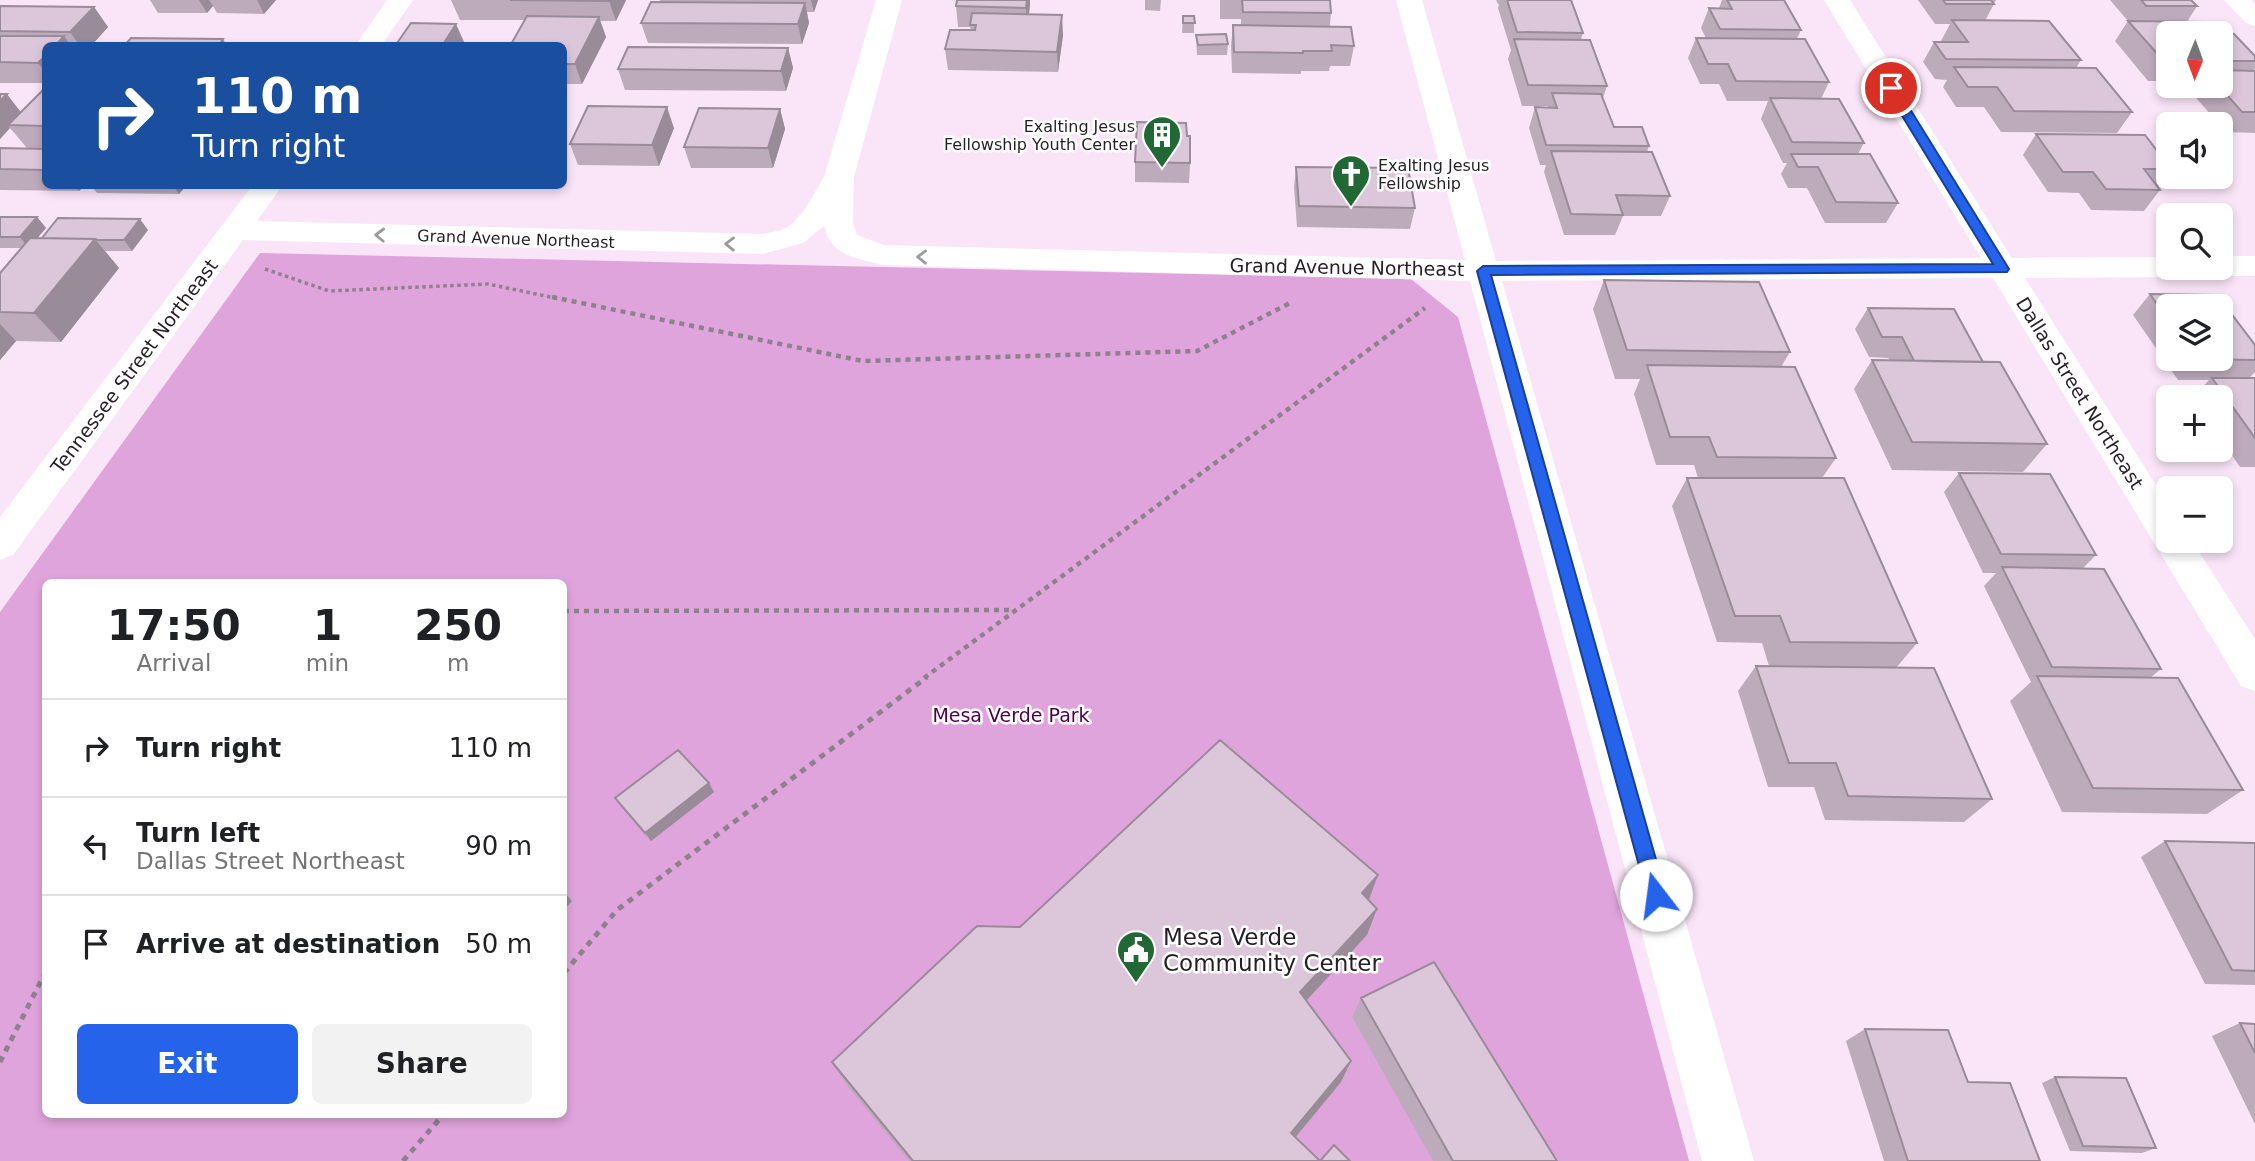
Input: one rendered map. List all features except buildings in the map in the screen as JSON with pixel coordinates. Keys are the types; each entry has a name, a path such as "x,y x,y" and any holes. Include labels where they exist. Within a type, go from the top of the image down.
{"street":[{"path":"371,42 400,0"},
{"path":"839,177 890,0"},
{"path":"1409,0 1728,1161"},
{"name":"Dallas Street Northeast","path":"1837,0 2156,516"},
{"path":"2237,0 2255,18"},
{"name":"Grand Avenue Northeast","path":"234,230 737,244 782,242 808,228 839,177"},
{"name":"Grand Avenue Northeast","path":"839,177 839,231 843,240 862,250 904,257 1483,271 2156,267"},
{"name":"Tennessee Street Northeast","path":"0,545 265,189"},
{"path":"2233,266 2255,266"},
{"path":"2179,553 2255,674"}],"path":[{"path":"258,266 329,291 488,284 863,361 1197,351 1292,302"},
{"path":"567,969 617,910 1015,610 1433,302"},
{"path":"567,611 1015,610"},
{"path":"0,1062 42,979"},
{"path":"403,1161 440,1118"}],"green space":[{"name":"Mesa Verde Park","path":"260,253 1411,279 1458,317 1689,1161 0,1161 0,612"}],"place":[{"name":"Exalting Jesus Fellowship Youth Center","path":"1162,169"},
{"name":"Exalting Jesus Fellowship","path":"1351,208"},
{"name":"Mesa Verde Community Center","path":"1136,984"}],"route":[{"path":"1656,895 1483,271 2002,269 1891,88"}]}
